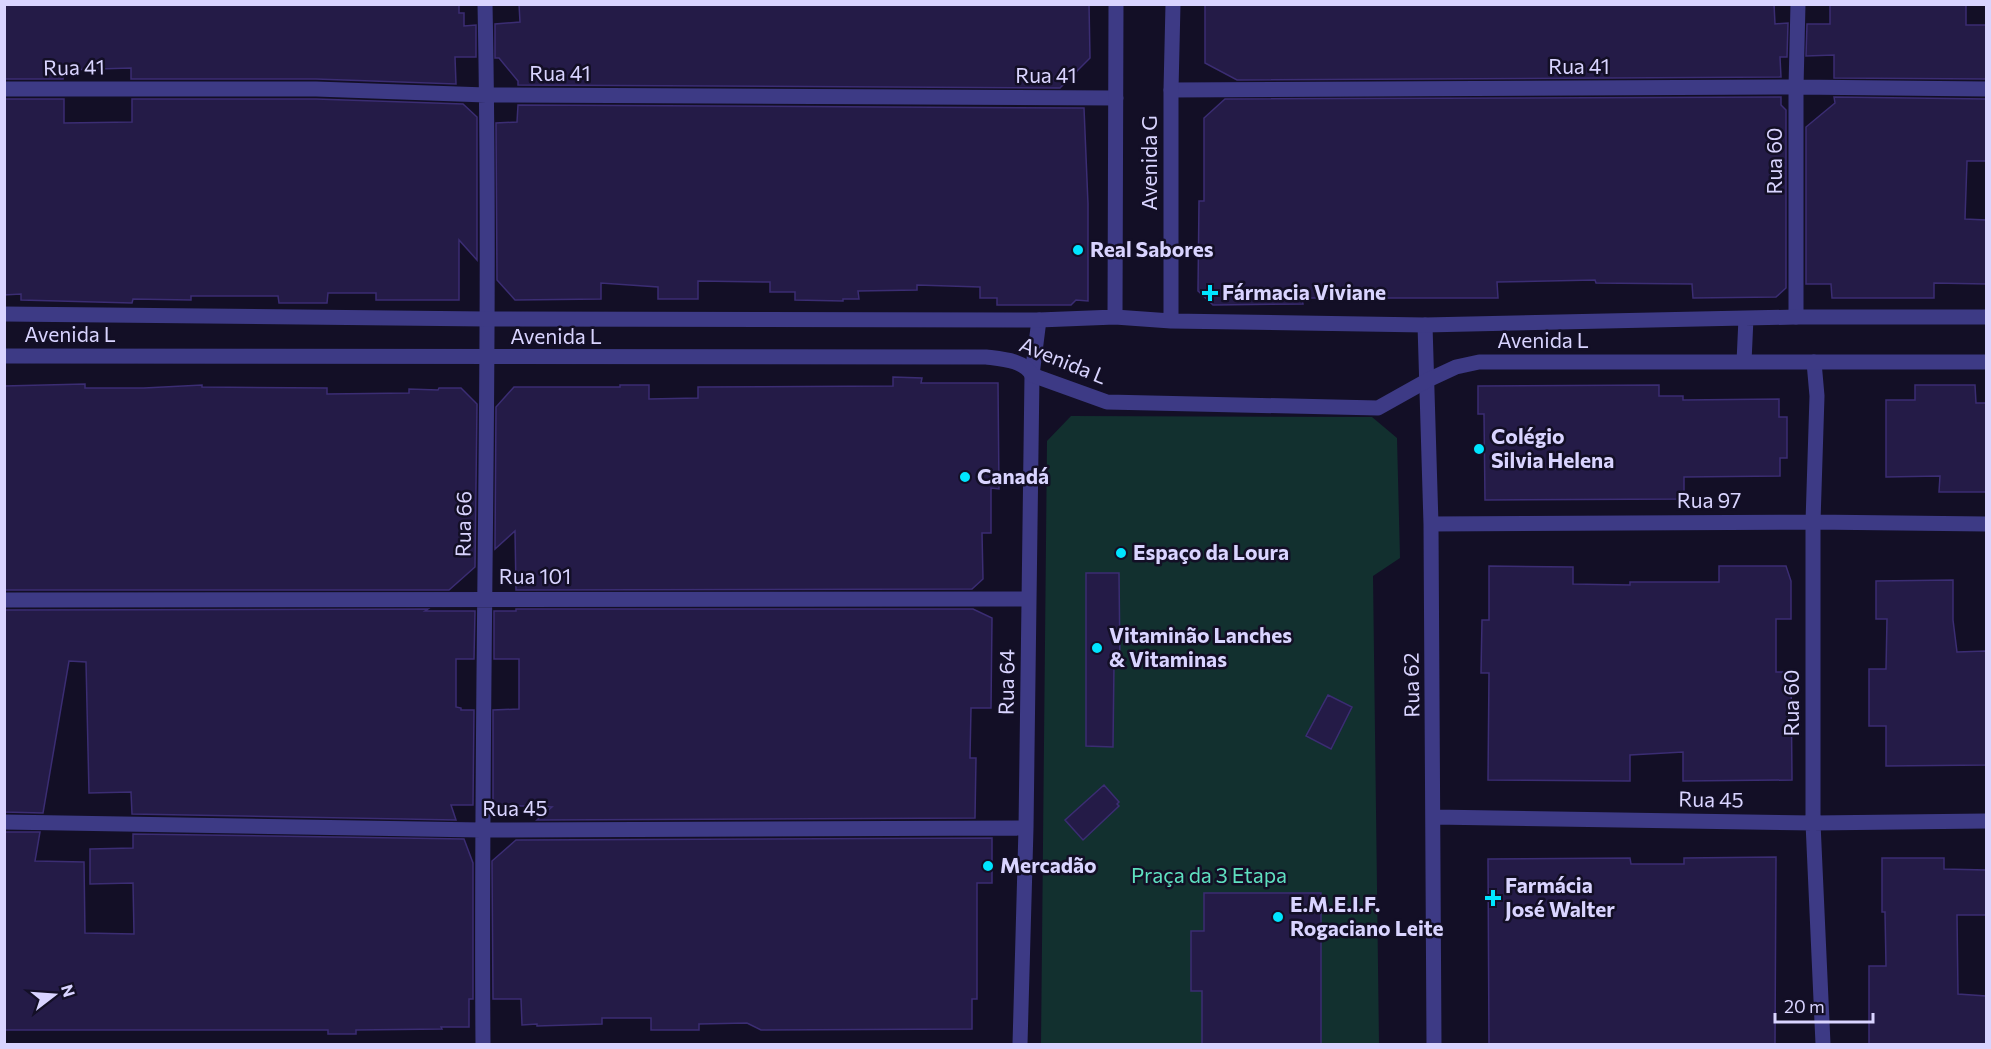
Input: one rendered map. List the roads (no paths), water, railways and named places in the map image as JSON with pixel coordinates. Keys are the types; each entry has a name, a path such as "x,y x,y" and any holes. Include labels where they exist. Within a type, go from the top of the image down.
{"street":[{"name":"Rua 66","path":"483,1044 481,830 487,358 485,4"},
{"name":"Avenida G","path":"1115,317 1116,4"},
{"name":"Avenida G","path":"1170,321 1173,4"},
{"name":"Rua 60","path":"1796,317 1798,4"},
{"name":"Rua 41","path":"1171,90 1796,87 1986,89"},
{"name":"Rua 41","path":"4,89 316,88 486,95 1116,98"},
{"name":"Avenida L","path":"4,314 486,319 1039,320 1115,317 1170,321 1425,325 1796,317 1986,317"},
{"path":"1744,362 1746,318"},
{"name":"Rua 64","path":"1020,1044 1026,828 1032,375 1039,320"},
{"name":"Rua 62","path":"1425,325 1431,524 1434,1044"},
{"name":"Avenida L","path":"4,356 986,357 1011,361 1029,368 1032,375 1107,402 1378,408 1456,367 1479,362 1986,362"},
{"name":"Rua 60","path":"1814,362 1817,396 1813,522 1813,823 1823,1044"},
{"name":"Rua 97","path":"1431,524 1813,522 1986,524"},
{"name":"Rua 101","path":"4,600 1029,599"},
{"name":"Rua 45","path":"1434,817 1813,823 1986,821"},
{"name":"Rua 45","path":"4,822 481,830 1026,828"}],"place":[{"name":"Real Sabores","path":"1078,250"},
{"name":"Fármacia Viviane","path":"1210,293"},
{"name":"Colégio Silvia Helena","path":"1479,449"},
{"name":"Canadá","path":"965,477"},
{"name":"Espaço da Loura","path":"1121,553"},
{"name":"Vitaminão Lanches & Vitaminas","path":"1097,648"},
{"name":"Mercadão","path":"988,866"},
{"name":"Farmácia José Walter","path":"1493,898"},
{"name":"E.M.E.I.F. Rogaciano Leite","path":"1278,917"}],"park label":[{"name":"Praça da 3 Etapa","path":"1209,876"}]}
